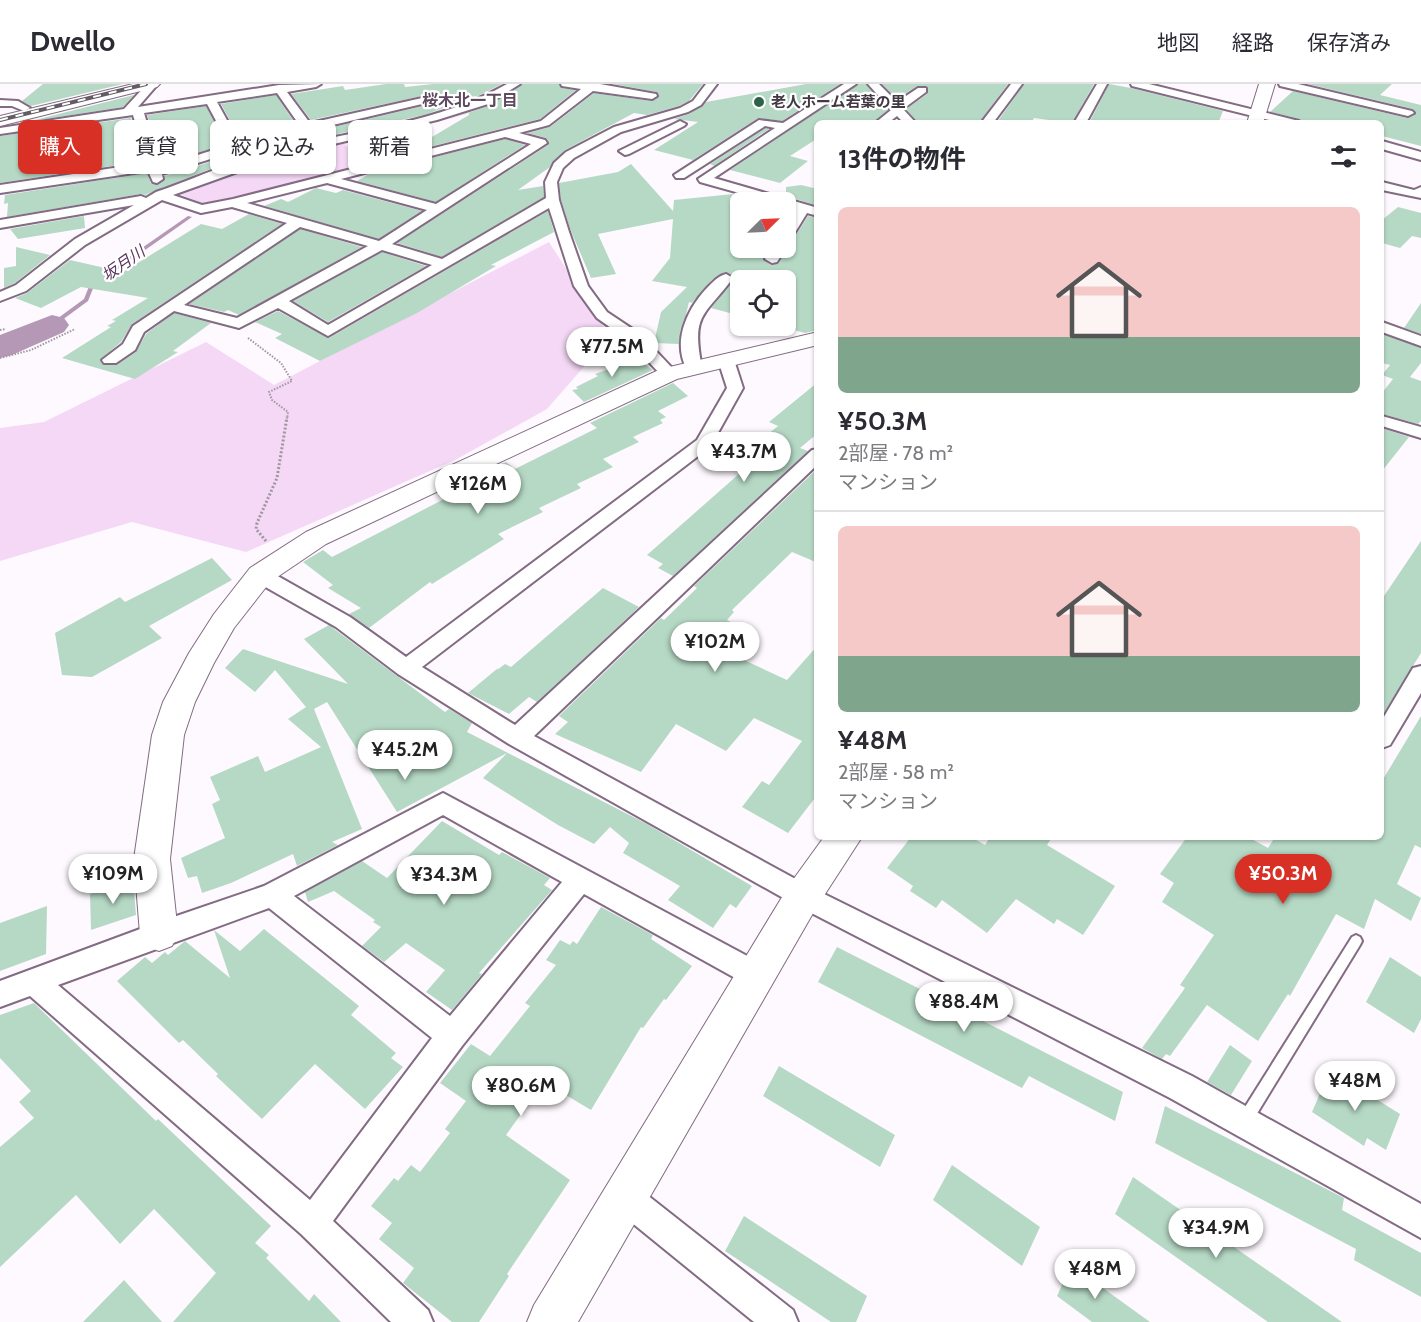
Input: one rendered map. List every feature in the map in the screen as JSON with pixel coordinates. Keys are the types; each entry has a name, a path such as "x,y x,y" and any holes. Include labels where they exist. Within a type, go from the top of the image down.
{"street":[{"path":"0,114 120,84"},
{"path":"133,112 153,84"},
{"path":"0,121 153,84"},
{"path":"0,131 316,84"},
{"path":"0,224 159,196 278,153 433,118 484,102 490,92 515,84"},
{"path":"566,84 593,86 647,101 618,129 570,155 558,166 551,182 553,200 581,286 602,315 682,371"},
{"path":"618,129 632,128 684,110 697,103 712,84"},
{"path":"747,192 704,179 851,84"},
{"path":"891,84 877,88 907,120"},
{"path":"989,120 1017,84"},
{"path":"1082,120 1102,84"},
{"path":"1136,84 1257,118 1272,120"},
{"path":"1257,118 1267,84"},
{"path":"1284,84 1407,114"},
{"path":"0,297 21,288 80,242 159,196 201,209 233,203 326,179 454,137 505,133 545,123 593,86"},
{"path":"279,88 302,120"},
{"path":"884,120 922,90"},
{"path":"336,120 420,97 433,118 454,137"},
{"path":"211,101 221,120"},
{"path":"0,103 14,103 24,108"},
{"path":"133,112 136,120"},
{"path":"625,151 703,114"},
{"path":"680,175 763,122 784,127"},
{"path":"172,306 239,323 383,244 541,143 505,133"},
{"path":"1384,146 1421,156"},
{"path":"0,189 116,174"},
{"path":"155,174 159,196"},
{"path":"326,179 438,209"},
{"path":"1384,187 1417,195 1421,191"},
{"path":"278,301 328,331 553,200"},
{"path":"233,203 383,244 445,264"},
{"path":"796,206 814,211"},
{"path":"796,220 803,208"},
{"path":"110,360 129,347 138,329 299,221"},
{"path":"682,371 690,348 693,313 726,278"},
{"path":"1384,328 1421,341"},
{"path":"159,934 152,859 168,735 179,702 224,621 270,567 326,533 682,371 814,339"},
{"path":"406,668 704,443 735,388 726,360"},
{"path":"1384,422 1421,434"},
{"path":"517,738 814,458"},
{"path":"270,567 406,668 517,738 803,896 1181,1088 1421,1222"},
{"path":"1384,736 1421,674"},
{"path":"0,994 159,934 272,895 443,803 756,975"},
{"path":"551,1322 803,896 842,840"},
{"path":"312,1223 452,1036 581,878"},
{"path":"272,895 452,1036"},
{"path":"33,981 312,1223 416,1322"},
{"path":"626,1198 781,1322"}],"lane":[{"path":"1244,1123 1356,941"}],"path":[{"path":"233,321 231,326 281,363 292,381 269,392 272,400 288,412 284,445 273,488 256,517 256,529 270,567"},
{"path":"0,330 6,329"},
{"path":"0,358 31,350 75,329"}],"shaded area":[{"path":"341,141 348,147 348,169 336,172 336,142"},
{"path":"227,174 327,174 216,202 202,203 176,193"},
{"path":"549,242 610,337 547,409 457,459 246,552 132,522 0,561 0,428 44,422 206,342 274,385"}],"building":[{"path":"43,84 123,84 31,106 22,101"},
{"path":"386,84 404,84 405,87 433,84 502,84 480,95 424,115 401,120 364,120 423,106 430,102 422,96 311,120 291,94 343,86 345,90"},
{"path":"522,84 559,84 562,88 576,90 540,119 432,146 432,137 469,113 449,119 489,106"},
{"path":"613,84 703,84 689,101 679,106 647,115 634,113 565,150 550,167 518,190 543,186 544,197 442,257 397,243 548,145 546,138 528,133 550,127 594,93 652,101 659,97 656,92"},
{"path":"806,84 840,84 782,121 758,118 693,160 654,150 698,122 674,119 689,114 706,102"},
{"path":"858,84 866,84 888,110 876,120 814,120 814,141 790,156 808,161 780,183 730,170"},
{"path":"882,84 1008,84 981,120 915,120 906,109 927,94 928,86 917,86 897,99"},
{"path":"1024,84 1094,84 1074,120 1034,118 1033,120 999,120"},
{"path":"1109,84 1223,111 1219,120 1091,120"},
{"path":"1308,84 1392,84 1380,95 1421,105 1421,146 1384,137 1384,120 1302,120 1270,112 1293,91 1407,118 1416,113 1413,109"},
{"path":"134,95 123,107 35,120"},
{"path":"276,95 293,120 230,120 221,104"},
{"path":"206,106 213,120 210,120 210,149 198,153 198,120 149,120 147,115"},
{"path":"114,120 114,166 102,167 102,122"},
{"path":"348,124 348,132 336,134 336,127"},
{"path":"765,128 769,129 714,166 710,164"},
{"path":"18,134 18,174 59,174 0,183 0,136"},
{"path":"505,139 525,145 436,202 357,181 369,174 432,174 432,158"},
{"path":"210,162 210,169 198,174 198,166"},
{"path":"631,164 673,211 674,200 730,194 730,258 764,258 763,260 771,265 779,263 782,258 796,258 796,235 808,216 814,217 814,331 805,333 796,331 796,270 730,270 730,274 725,272 712,280 692,303 689,302 679,344 654,343 661,312 687,287 652,281 670,258 673,219 598,234 616,274 591,278 570,229 561,200 559,183 618,172"},
{"path":"141,174 147,174 151,183 158,185 165,180 165,176 198,174 145,195 7,217 8,203 4,204 5,195"},
{"path":"801,185 814,188 814,205 796,199 796,192 786,192 786,187"},
{"path":"316,188 336,193 343,190 422,211 379,239 264,206 281,199 288,202"},
{"path":"1398,207 1421,213 1421,238 1412,236 1400,248 1384,244 1384,218"},
{"path":"548,211 554,232 491,265 496,266 417,313 320,361 275,338 282,334 255,322 278,311 329,338"},
{"path":"249,214 282,224 132,324 121,342 100,360 104,365 117,365 136,352 146,334 174,313 211,323 173,351 178,352 135,379 62,358 111,327 107,326 116,321 112,320 148,298 81,287 41,308 15,298 27,293 70,260 123,272 201,224 222,229"},
{"path":"84,216 85,228 18,239 10,229"},
{"path":"300,229 362,247 239,315 228,310 224,312 189,304"},
{"path":"16,247 50,255 15,283 4,288 4,268 16,266"},
{"path":"382,252 426,266 328,322 293,301"},
{"path":"730,285 730,313 711,308"},
{"path":"1421,303 1421,334 1404,328"},
{"path":"1384,335 1421,348 1421,363 1410,377 1421,381 1421,421 1418,424 1384,415 1384,390 1393,379 1384,376 1384,372 1390,365 1384,364"},
{"path":"632,355 653,370 584,402 572,390 578,389 576,387 598,376 595,374 609,369 605,366"},
{"path":"673,383 688,396 658,411 666,417 660,420 663,423 633,437 639,442 603,459 613,467 577,484 581,488 539,508 543,512 498,534 504,539 432,584 430,582 369,628 349,614 361,608 328,588 333,585 303,562 323,550 332,557 446,498 452,503 494,483 483,473 506,462 515,469 597,428 590,423"},
{"path":"814,385 814,436 800,448 808,451 673,576 658,568 663,564 647,555 748,466 736,461 778,426 769,422"},
{"path":"1384,429 1409,437 1384,468"},
{"path":"814,472 814,561 792,552 732,610 734,612 727,620 738,626 735,629 743,633 738,638 744,642 731,654 787,680 814,650 814,799 788,833 742,807 762,781 769,785 802,741 754,718 726,751 676,724 641,772 555,734 568,722 559,716 661,618 664,620 697,588 694,586"},
{"path":"1421,541 1421,653 1384,713 1384,596"},
{"path":"212,558 232,580 149,626 162,638 92,677 62,675 55,633 120,597 125,602"},
{"path":"603,588 639,607 537,702 529,697 509,714 468,693 498,668 497,670 505,664 511,667"},
{"path":"329,625 445,712 449,709 472,723 467,732 647,824 752,886 736,908 730,904 713,928 668,900 680,886 623,853 629,843 610,827 594,844 558,825 483,778 507,753 397,812 327,702 314,709 362,829 332,842 338,845 297,866 293,854 231,883 202,893 197,876 188,878 181,858 225,838 212,804 220,800 210,777 258,756 265,772 321,747 288,719 306,707 275,670 255,692 225,668 243,649 348,684 304,639"},
{"path":"1421,716 1421,848 1415,845 1397,884 1421,898 1411,921 1375,899 1364,929 1336,914 1290,996 1288,994 1258,1041 1207,1005 1170,1056 1166,1054 1162,1059 1142,1048 1185,988 1180,985 1214,935 1162,902 1174,883 1160,874 1185,840 1253,840 1268,848 1273,840 1384,840 1384,778"},
{"path":"442,821 499,855 502,852 550,878 544,885 552,890 479,973 482,974 452,1010 426,992 445,970 406,943 384,962 362,946 381,927 373,922 375,920 334,891 308,902 305,892 362,861 387,878"},
{"path":"909,840 976,840 985,845 988,840 1050,840 1047,845 1115,886 1083,935 1057,919 1054,924 1016,899 987,933 942,900 936,908 910,891 913,886 887,868"},
{"path":"133,879 136,915 91,930 90,894"},
{"path":"47,906 46,954 0,971 0,923"},
{"path":"601,907 653,935 651,939 692,966 643,1028 641,1027 591,1110 544,1082 506,1135 570,1180 507,1274 509,1276 479,1322 452,1322 403,1283 414,1268 379,1239 392,1223 371,1206 394,1178 398,1181 411,1165 420,1172 450,1133 445,1129 466,1101 440,1083 471,1044 490,1056 530,1006 525,1003 556,965 546,960 560,940 570,945 573,941 577,944"},
{"path":"264,929 359,1006 351,1015 396,1053 391,1058 403,1067 365,1109 315,1064 262,1119 216,1076 218,1074 183,1040 179,1043 117,981 145,957 152,963 165,952 168,955 185,941 230,978 214,930 240,951"},
{"path":"837,947 1123,1092 1115,1121 1029,1076 1022,1088 818,982"},
{"path":"1390,957 1421,977 1421,1019 1414,1033 1366,1002"},
{"path":"34,1003 156,1121 158,1119 271,1226 255,1243 269,1255 266,1258 309,1301 314,1294 341,1322 173,1322 216,1273 154,1209 120,1244 76,1195 0,1267 0,1147 34,1118 19,1102 31,1091 0,1058 0,1015"},
{"path":"1230,1045 1252,1061 1231,1095 1207,1082"},
{"path":"779,1066 895,1135 880,1167 763,1096"},
{"path":"1330,1070 1400,1114 1386,1150 1367,1138 1364,1146 1312,1112"},
{"path":"1165,1106 1344,1198 1342,1210 1421,1253 1421,1297 1354,1260 1356,1249 1155,1143"},
{"path":"952,1165 1040,1227 1022,1266 933,1200"},
{"path":"1133,1177 1342,1322 1268,1322 1115,1214"},
{"path":"744,1216 867,1296 856,1322 831,1322 725,1251"},
{"path":"1071,1265 1150,1322 1092,1322 1057,1296"},
{"path":"124,1280 162,1322 83,1322"}],"waterway":[{"name":"坂月川","path":"52,325 86,300 92,285 190,217"},
{"name":"坂月川","path":"0,348 52,325"}],"railway":[{"path":"0,120 146,84"}],"place":[{"name":"老人ホーム若葉の里","path":"759,102"}],"district":[{"name":"桜木北一丁目","path":"470,100"}]}
